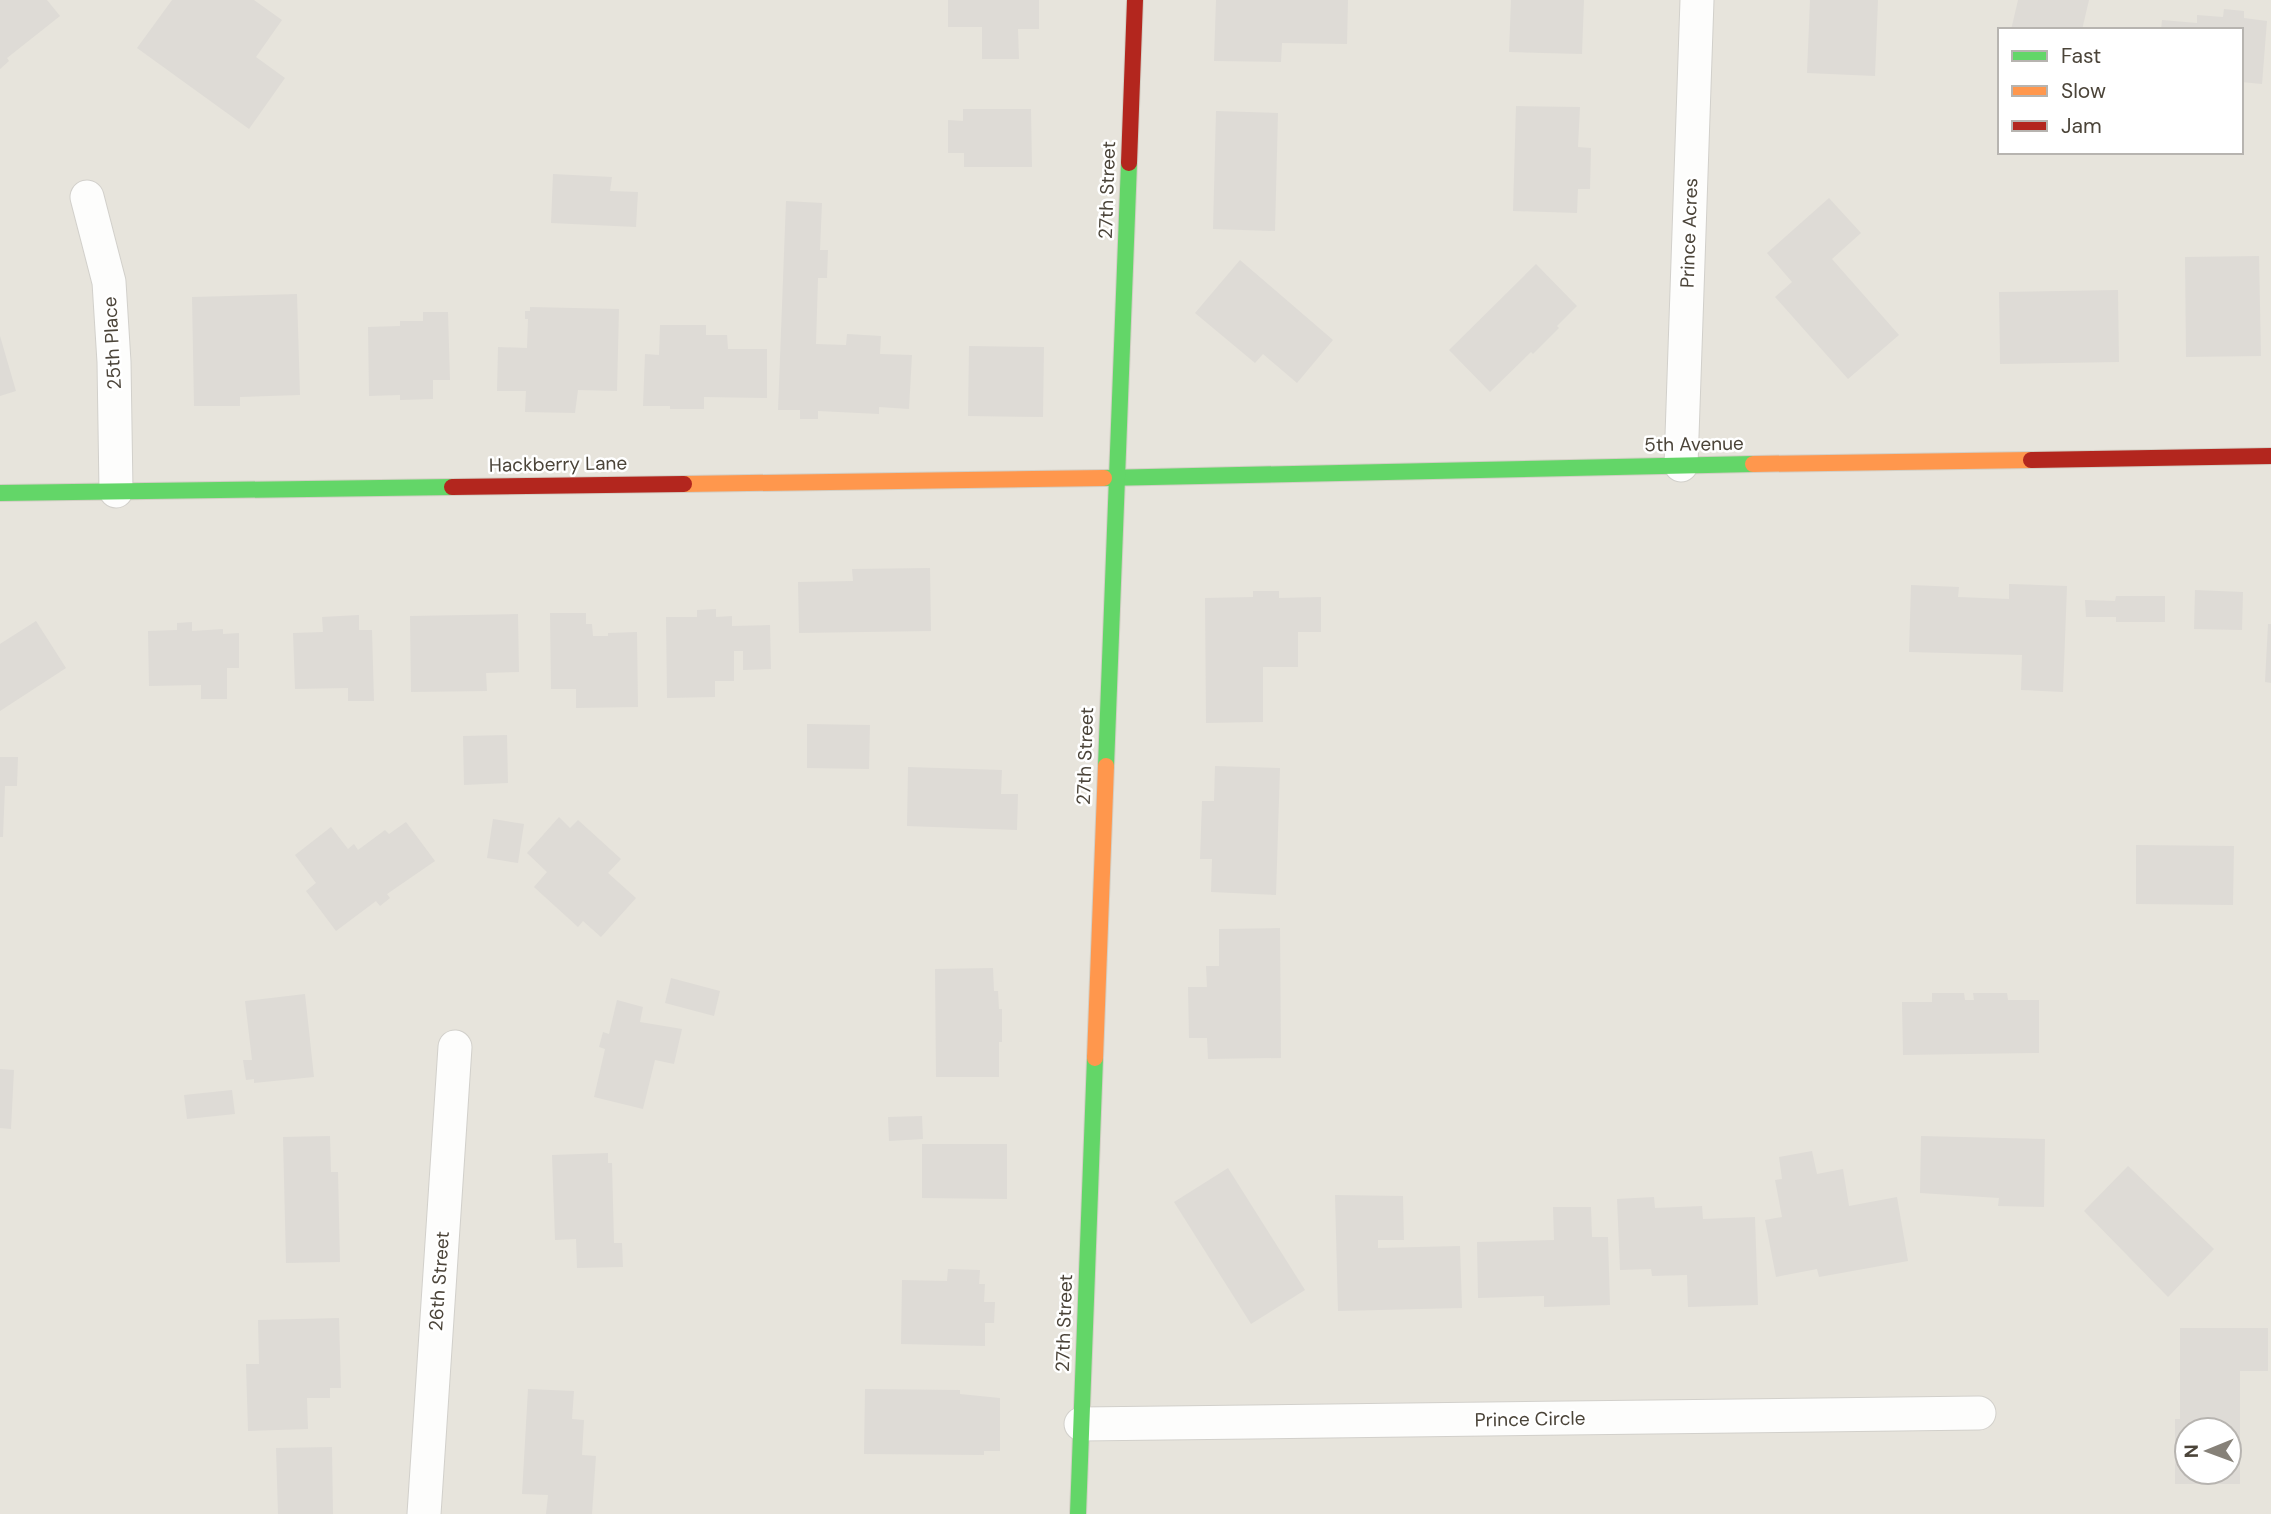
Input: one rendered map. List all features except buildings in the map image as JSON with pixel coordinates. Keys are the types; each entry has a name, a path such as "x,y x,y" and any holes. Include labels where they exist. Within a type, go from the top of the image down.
{"street":[{"name":"27th Street","path":"1078,1514 1135,0"},
{"name":"Prince Acres","path":"1681,465 1697,0"},
{"name":"25th Place","path":"87,197 109,282 114,362 116,491"},
{"name":"5th Avenue","path":"1117,478 1681,465 2271,456"},
{"name":"Hackberry Lane","path":"0,493 1117,478"},
{"name":"26th Street","path":"424,1514 455,1047"},
{"name":"Prince Circle","path":"1081,1424 1979,1413"}],"shaded area":[{"path":"0,0 2271,0 2271,1514 0,1514"}],"traffic: fast":[{"path":"1106,766 1129,163"},
{"path":"1104,478 1753,464"},
{"path":"0,493 452,487"},
{"path":"1078,1514 1095,1058"}],"traffic: slow":[{"path":"1753,464 2031,460"},
{"path":"684,484 1104,478"},
{"path":"1095,1058 1106,766"}],"traffic: jam":[{"path":"1129,163 1135,0"},
{"path":"2031,460 2271,456"},
{"path":"452,487 684,484"}]}
